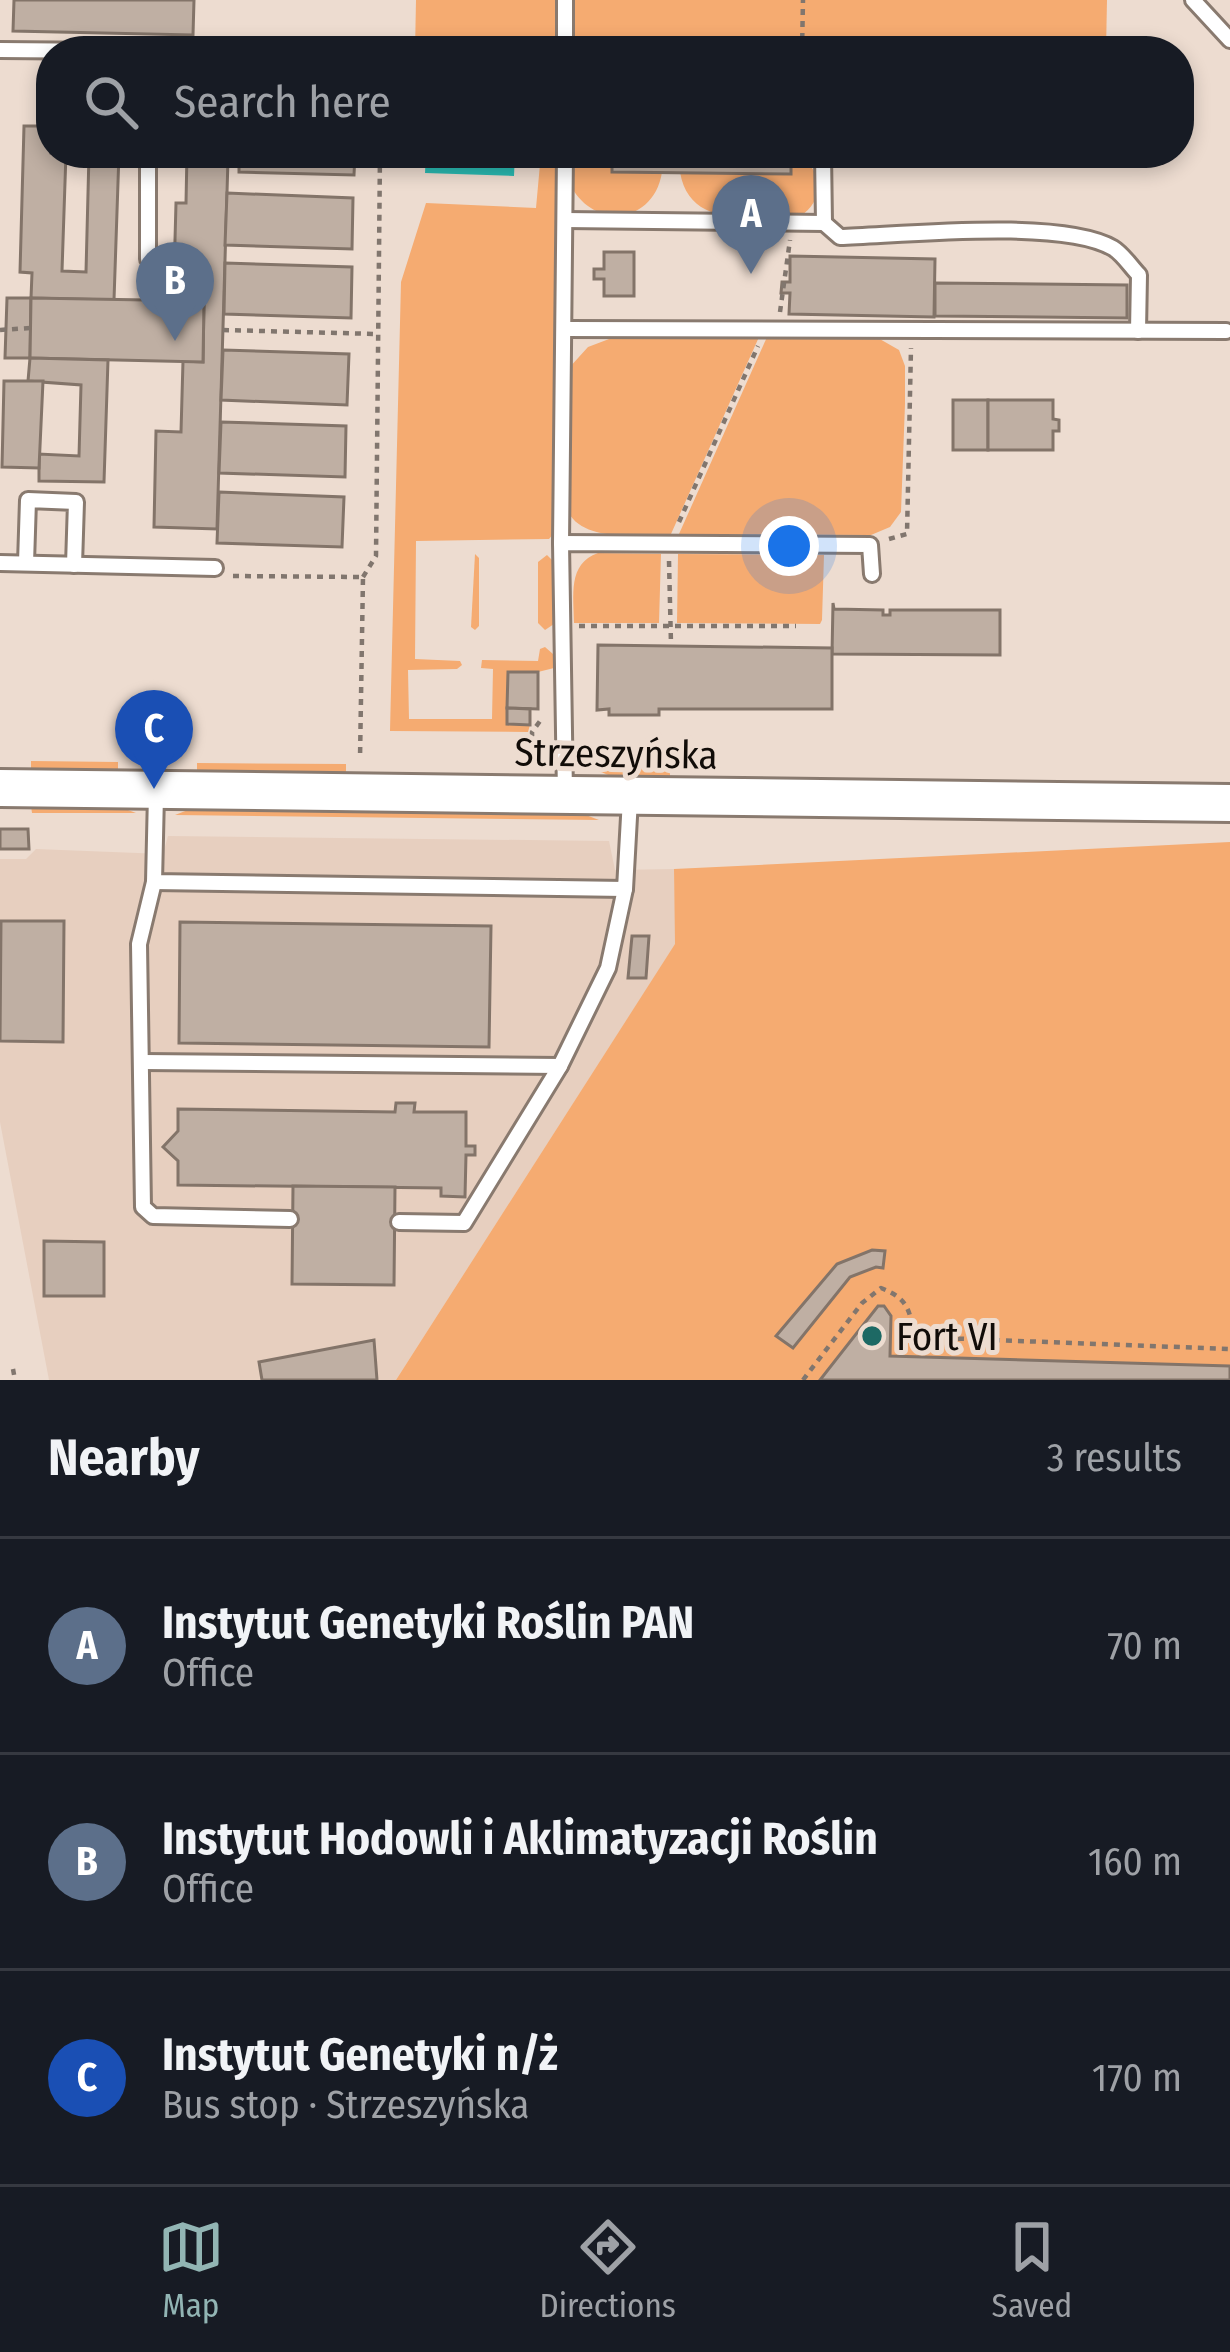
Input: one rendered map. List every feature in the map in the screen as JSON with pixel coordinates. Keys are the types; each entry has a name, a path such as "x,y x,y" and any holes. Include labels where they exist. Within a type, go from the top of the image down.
{"street":[{"name":"Strzeszyńska","path":"0,788 1230,803"}],"lane":[{"path":"565,36 566,0"},
{"path":"1192,0 1230,40"},
{"path":"0,50 36,50"},
{"path":"148,168 148,259"},
{"path":"565,168 561,543 566,794"},
{"path":"823,168 824,223"},
{"path":"565,220 824,223 840,237 1018,232 1076,236 1114,248 1139,275 1138,331"},
{"path":"565,329 1226,332"},
{"path":"26,563 28,500 76,502 74,565"},
{"path":"561,543 870,545 872,574"},
{"path":"0,563 215,568"},
{"path":"156,789 154,882 139,944 143,1207 153,1216 290,1219"},
{"path":"399,1222 464,1223 560,1066 608,968 626,889 630,795"},
{"path":"154,882 626,889"},
{"path":"143,1063 560,1066"}],"path":[{"path":"802,36 803,0"},
{"path":"360,759 363,577 376,556 380,168"},
{"path":"671,644 669,543 771,330 792,222"},
{"path":"0,330 31,328"},
{"path":"223,330 376,334"},
{"path":"870,545 907,534 911,331"},
{"path":"215,568 230,575 363,577"},
{"path":"562,626 796,626"},
{"path":"533,761 535,724 545,715 563,712"},
{"path":"802,1380 862,1303 881,1288 898,1295 908,1308 915,1337 1230,1349"},
{"path":"13,1369 15,1380"}],"shaded area":[{"path":"416,0 558,0 558,36 415,36"},
{"path":"570,0 1107,0 1106,36 570,35"},
{"path":"540,168 557,168 555,532 549,539 416,541 415,659 460,661 462,665 408,670 409,719 492,719 493,669 481,668 482,660 538,661 545,647 553,654 554,668 508,672 507,724 530,725 528,732 390,731 401,282 426,203 536,208"},
{"path":"575,168 613,168 613,172 662,172 647,203 621,215 593,209 580,199 570,184"},
{"path":"790,168 815,172 817,196 808,210 800,216 745,217 710,212 697,204 686,191 680,172 790,174"},
{"path":"617,336 759,337 671,534 600,533 576,522 568,512 569,368 588,347"},
{"path":"767,337 878,338 899,350 905,366 901,512 890,527 871,535 679,534"},
{"path":"598,553 661,554 659,623 574,623 577,573"},
{"path":"475,554 479,558 479,626 475,630 471,627"},
{"path":"678,554 824,555 822,620 820,624 677,623"},
{"path":"547,555 554,562 554,624 545,630 538,623 538,562"},
{"path":"31,761 118,762 118,770 31,769"},
{"path":"197,763 346,764 346,773 197,772"},
{"path":"589,767 670,768 670,777 613,777"},
{"path":"31,806 120,807 136,813 32,813"},
{"path":"193,808 578,812 599,820 175,815"},
{"path":"168,836 609,841 615,870 674,869 676,943 396,1380 49,1380 0,1122 0,859 26,859 36,849 163,854"},
{"path":"1230,842 1230,1380 396,1380 675,944 674,869"}],"water":[{"path":"425,168 514,168 514,176 425,173"}],"building":[{"path":"14,0 194,0 193,35 13,31"},
{"path":"24,126 36,126 36,168 65,168 62,271 86,272 89,168 118,168 114,300 31,298 32,273 20,272"},
{"path":"187,168 228,168 217,529 154,527 156,431 181,432 183,361 203,362 204,301 184,301 184,278 174,277 176,203 186,203"},
{"path":"239,168 354,168 354,175 239,172"},
{"path":"612,168 791,168 791,174 612,172"},
{"path":"227,193 353,198 352,249 225,245"},
{"path":"604,252 634,252 634,296 604,296 604,279 594,279 594,269 604,269"},
{"path":"790,256 935,259 934,317 789,314 790,293 781,293 782,282 790,282"},
{"path":"225,263 352,267 351,318 224,314"},
{"path":"935,283 1127,285 1127,318 935,316"},
{"path":"7,298 31,298 30,358 5,358"},
{"path":"31,298 204,301 203,362 30,358"},
{"path":"223,350 349,354 347,405 221,400"},
{"path":"30,358 108,360 104,482 39,481 39,454 79,456 81,385 28,381"},
{"path":"4,381 43,381 39,468 2,467"},
{"path":"953,400 988,400 988,450 953,450"},
{"path":"988,400 1053,400 1053,419 1059,420 1059,431 1053,431 1053,450 988,450"},
{"path":"221,422 346,426 345,477 219,473"},
{"path":"219,492 344,497 342,547 217,543"},
{"path":"833,603 834,609 883,610 883,615 890,615 890,610 1000,610 1000,655 832,654"},
{"path":"598,645 832,648 832,709 659,709 659,715 609,715 609,709 597,710"},
{"path":"508,672 538,672 538,709 507,708"},
{"path":"507,708 530,709 530,725 507,724"},
{"path":"0,829 28,829 29,849 0,849"},
{"path":"1,921 64,921 63,1042 0,1041"},
{"path":"180,922 491,926 489,1047 179,1043"},
{"path":"632,936 649,936 646,978 628,978"},
{"path":"396,1103 415,1103 414,1112 466,1112 466,1146 475,1146 475,1155 466,1155 465,1197 441,1196 441,1188 178,1185 178,1161 163,1147 178,1131 178,1109 395,1112"},
{"path":"293,1186 395,1187 394,1285 292,1284"},
{"path":"44,1241 104,1242 104,1296 44,1296"},
{"name":"Fort VI","path":"872,1250 885,1251 883,1268 850,1277 793,1348 776,1336 837,1264"},
{"name":"Fort VI","path":"878,1306 884,1306 891,1316 890,1356 1230,1366 1230,1380 820,1380"},
{"path":"374,1340 377,1380 262,1380 259,1362"}],"place":[{"name":"Instytut Genetyki Roślin PAN","path":"751,274"},
{"name":"Instytut Hodowli i Aklimatyzacji Roślin","path":"175,341"},
{"name":"Instytut Genetyki n/ż","path":"154,789"},
{"name":"Fort VI","path":"872,1336"}]}
